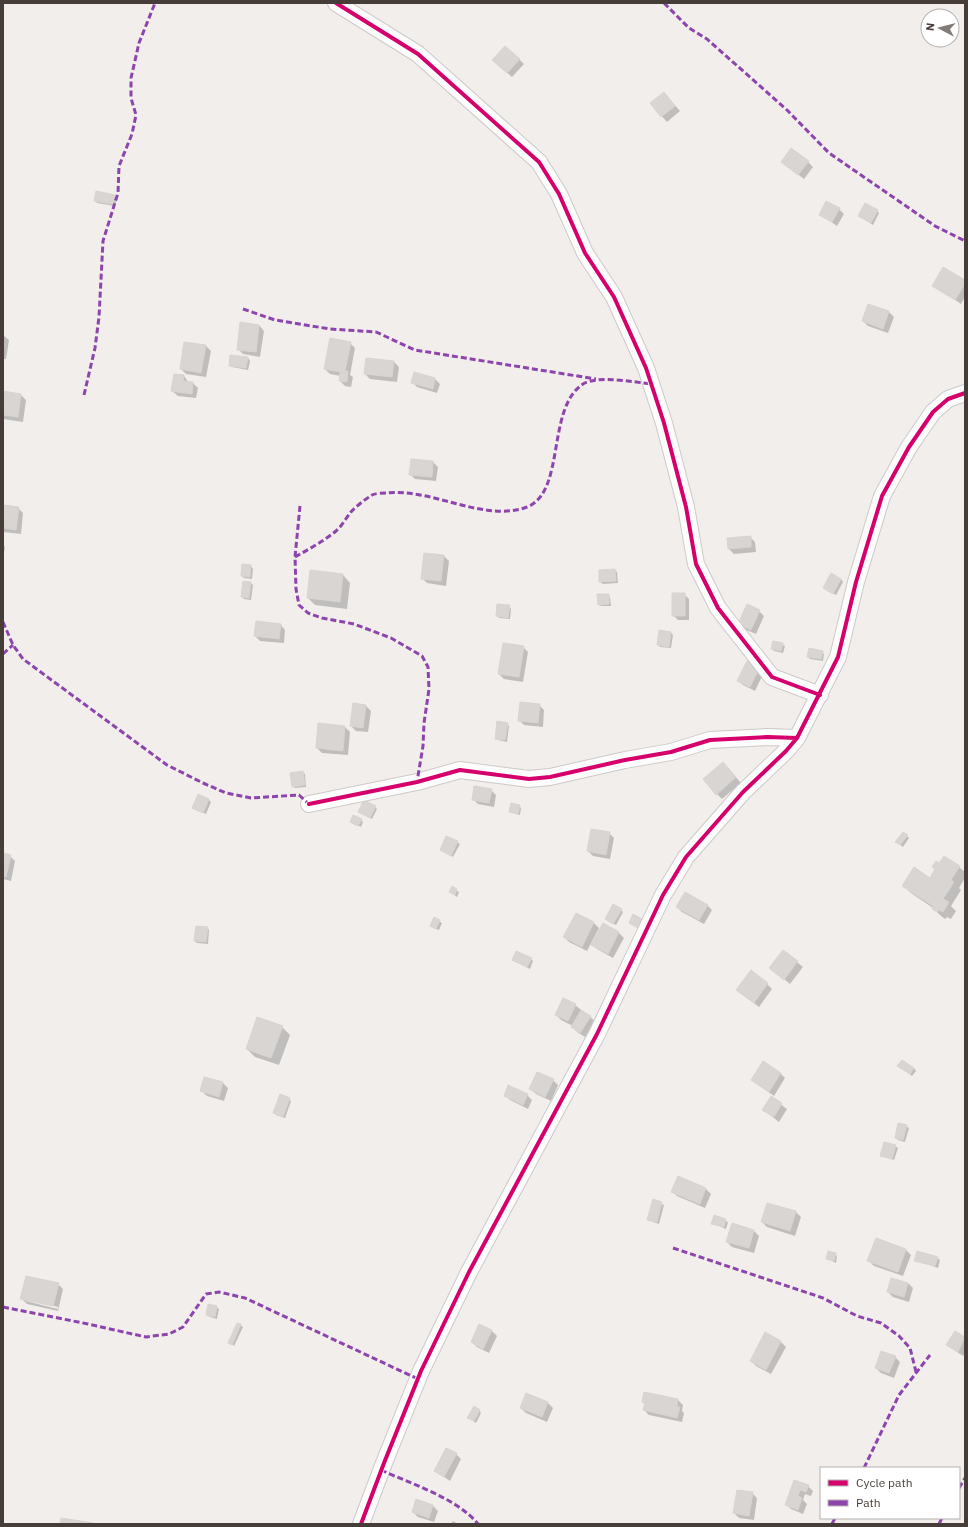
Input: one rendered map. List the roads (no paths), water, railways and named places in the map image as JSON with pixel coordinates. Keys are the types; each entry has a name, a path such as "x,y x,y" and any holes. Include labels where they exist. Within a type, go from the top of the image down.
{"street":[{"path":"336,3 418,54 539,162 559,194 585,252 614,297 646,368 664,423 686,507 696,564 718,608 772,677 820,694"},
{"path":"361,1524 421,1371 469,1272 597,1034 663,895 686,857 743,792 786,751 797,738 838,657 856,582 882,496 909,448 933,412 948,398 965,393"},
{"path":"308,804 417,782 460,770 529,780 671,752 710,740 768,737 797,738"}]}
